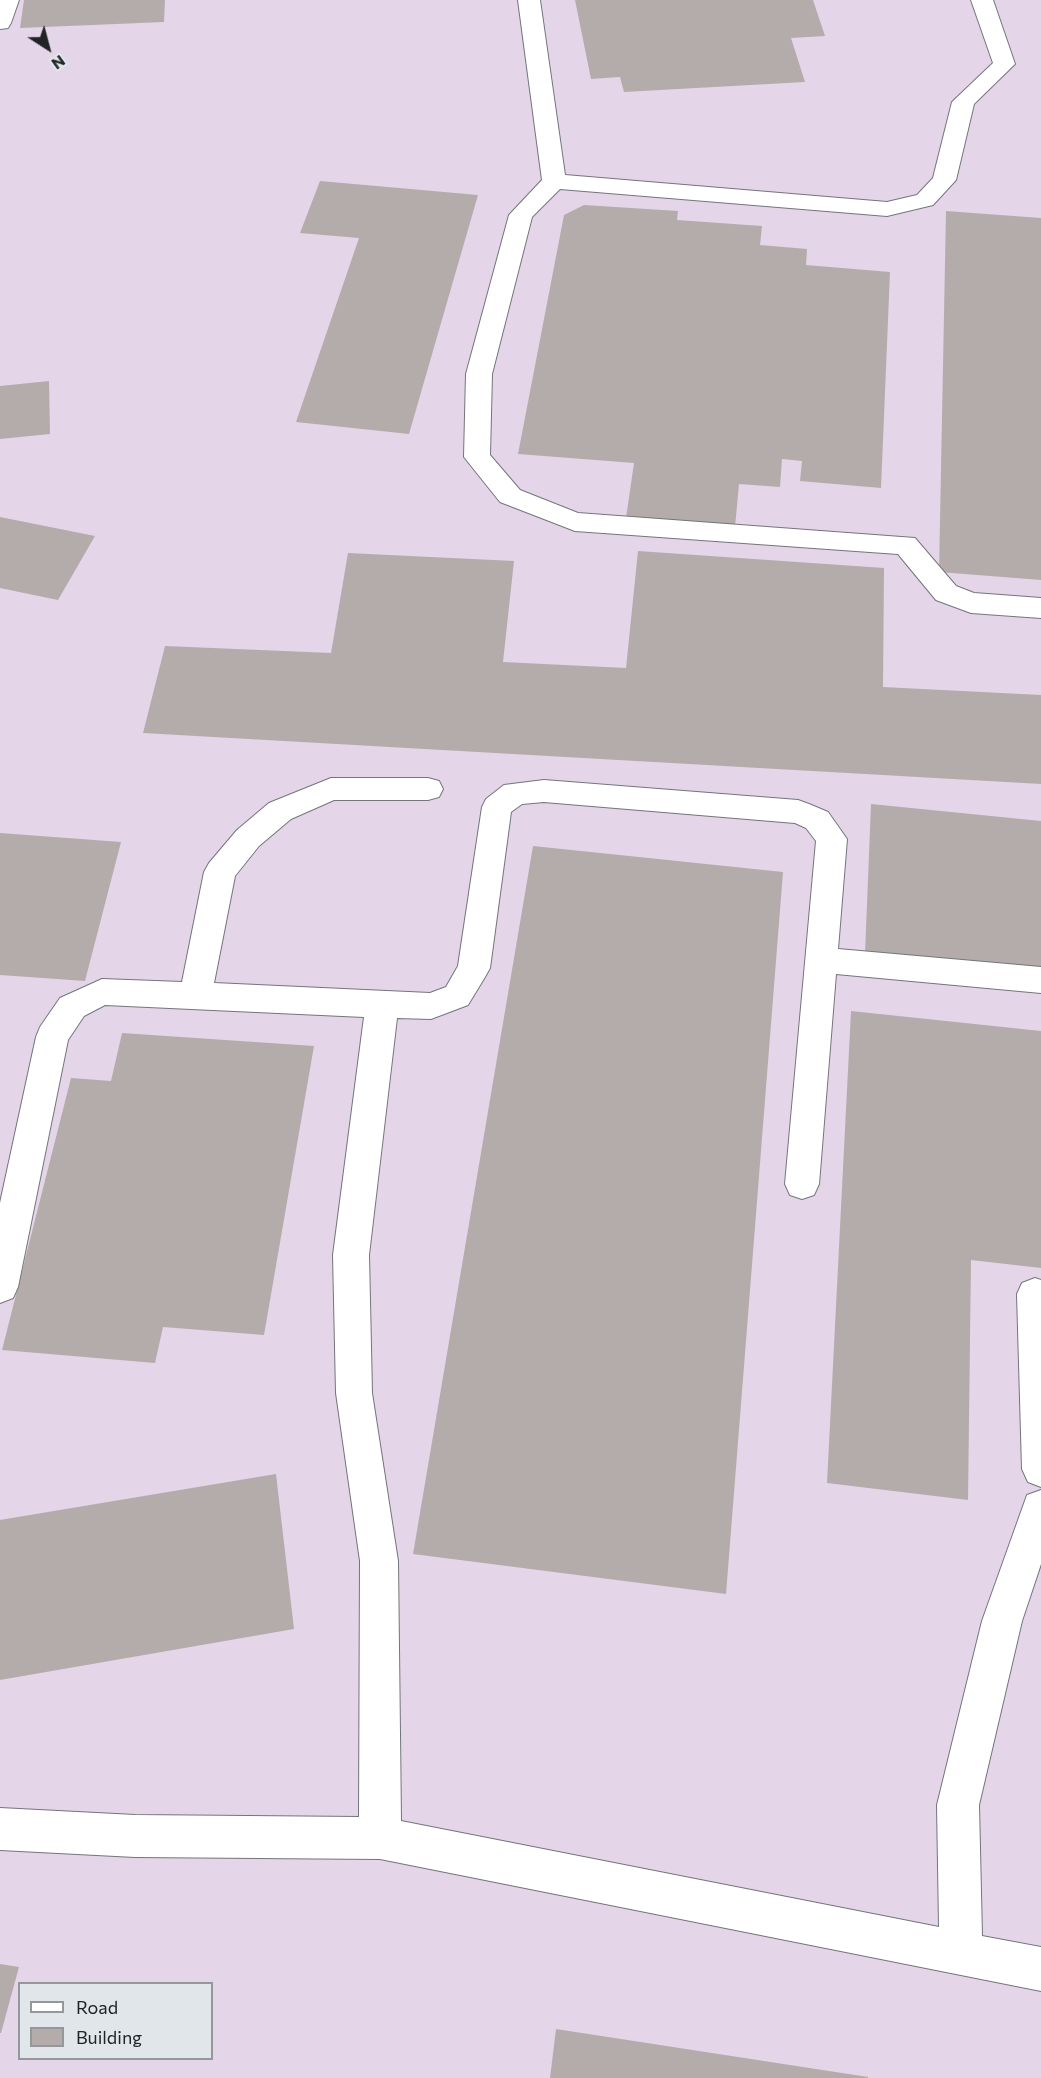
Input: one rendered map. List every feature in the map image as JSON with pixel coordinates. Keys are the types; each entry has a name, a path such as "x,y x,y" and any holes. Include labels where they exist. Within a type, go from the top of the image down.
{"lane":[{"path":"0,23 8,0"},
{"path":"529,0 554,181"},
{"path":"554,181 887,209 925,200 944,180 963,102 1004,64 982,0"},
{"path":"554,181 521,215 479,374 477,457 510,496 575,522 905,545 923,563 946,593 971,603 1041,608"},
{"path":"195,996 220,872 248,838 280,811 331,789 428,789"},
{"path":"0,1287 52,1037 72,1007 102,992 431,1006 457,996 474,968 497,807 515,793 544,791 798,812 817,820 832,838 802,1184"},
{"path":"822,960 1041,980"},
{"path":"380,1838 379,1562 354,1393 351,1255 382,1004"},
{"path":"1035,1294 1041,1469"},
{"path":"961,1954 958,1805 1002,1621 1041,1508"},
{"path":"0,1829 135,1836 380,1838 1041,1969"}],"shaded area":[{"path":"0,0 1041,0 1041,2078 0,2078"}],"building":[{"path":"24,0 165,0 164,22 20,28"},
{"path":"575,0 813,0 825,36 791,38 805,82 624,92 620,77 591,79"},
{"path":"320,181 478,195 409,434 296,422 359,238 300,233"},
{"path":"584,205 678,211 677,220 762,226 760,245 807,249 806,265 890,272 881,488 800,481 802,461 782,459 780,487 739,484 735,527 626,518 634,463 518,454 564,215"},
{"path":"946,211 1041,218 1041,580 939,572"},
{"path":"49,381 50,434 0,439 0,386"},
{"path":"0,517 95,536 58,600 0,588"},
{"path":"638,551 884,568 883,687 1041,695 1041,784 143,733 165,646 331,653 348,553 514,561 503,662 626,668"},
{"path":"871,804 1041,821 1041,972 865,954"},
{"path":"0,833 121,842 85,981 0,975"},
{"path":"533,846 783,872 726,1594 413,1554"},
{"path":"851,1011 1041,1031 1041,1268 971,1260 968,1500 827,1483"},
{"path":"122,1033 314,1046 264,1335 163,1327 155,1363 2,1350 71,1078 111,1081"},
{"path":"276,1474 294,1629 0,1680 0,1520"},
{"path":"0,1964 19,1967 1,2033 0,2033"},
{"path":"556,2029 868,2077 868,2078 550,2078"}]}
